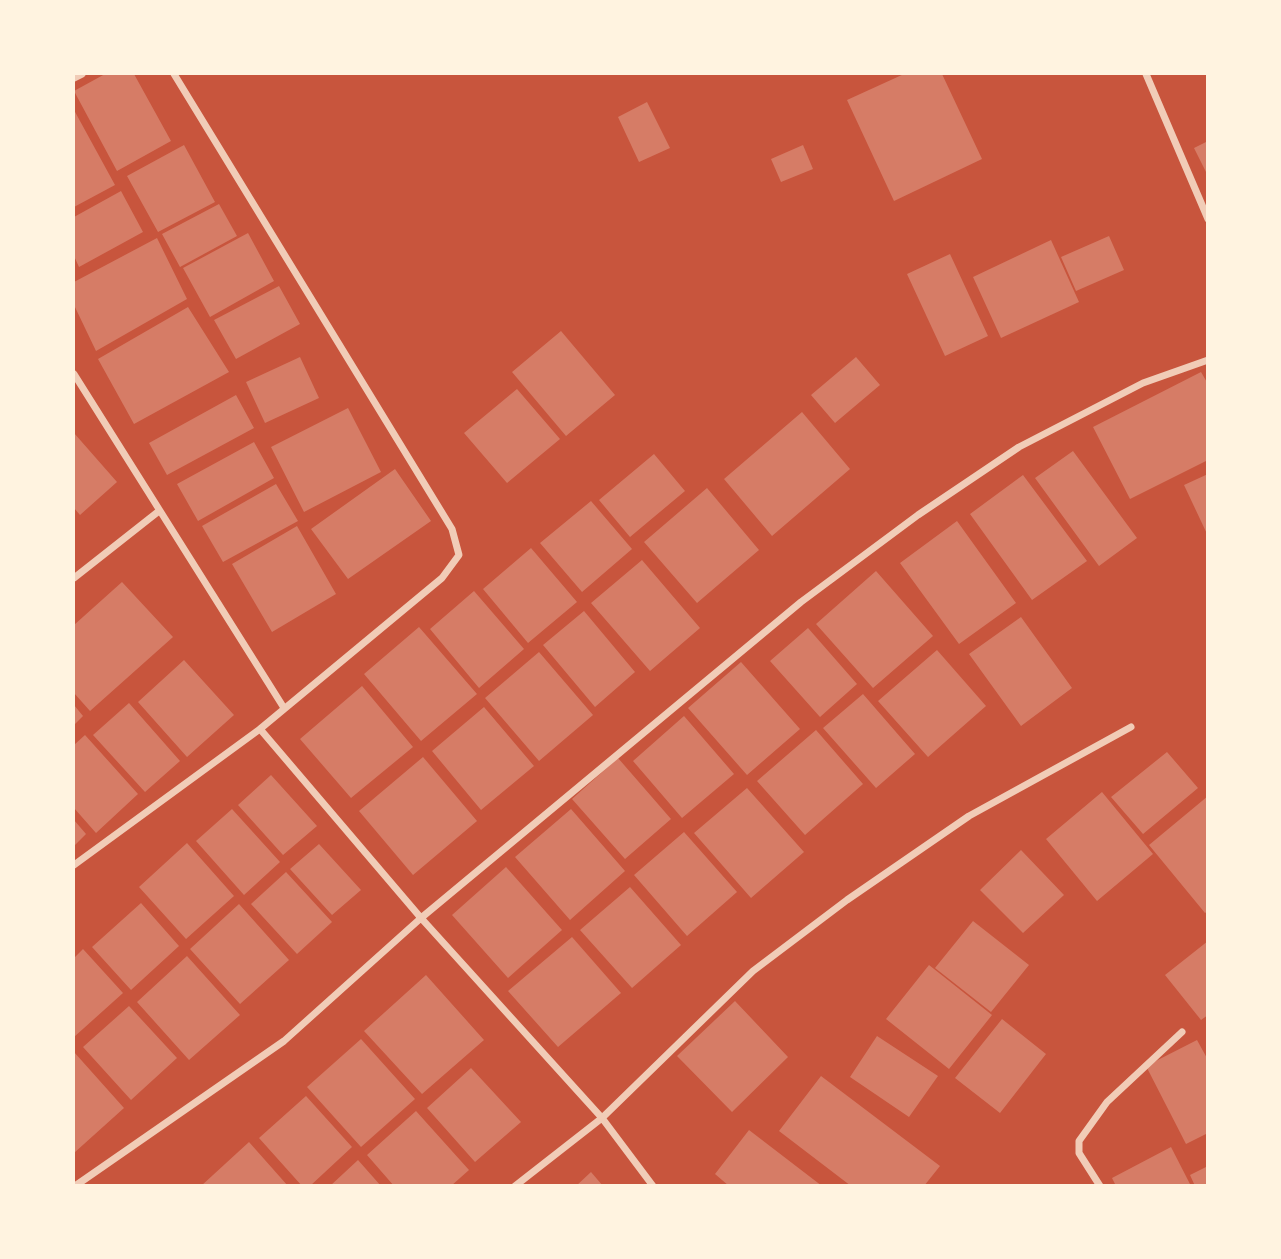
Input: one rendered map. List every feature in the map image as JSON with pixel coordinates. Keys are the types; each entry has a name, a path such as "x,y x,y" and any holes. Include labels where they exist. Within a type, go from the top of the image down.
{"street":[{"path":"74,78 82,74"},
{"path":"74,865 260,729 442,578 458,555 452,529 174,74"},
{"path":"1146,74 1208,219"},
{"path":"75,1185 284,1041 421,918 800,602 918,515 1019,447 1143,383 1208,360"},
{"path":"74,374 284,708"},
{"path":"74,578 159,511"},
{"path":"515,1185 602,1118 753,971 847,900 969,816 1131,727"},
{"path":"260,729 421,918 602,1118 653,1185"},
{"path":"1100,1185 1079,1153 1079,1140 1107,1102 1182,1032"}],"building":[{"path":"105,74 134,74 171,141 117,171 74,91"},
{"path":"904,74 942,74 982,159 894,201 847,100"},
{"path":"647,102 670,148 639,162 618,117"},
{"path":"74,110 115,185 74,207"},
{"path":"1208,141 1208,176 1194,148"},
{"path":"184,145 215,202 158,232 127,176"},
{"path":"803,145 813,169 781,182 771,159"},
{"path":"121,191 143,232 79,267 74,256 74,217"},
{"path":"219,204 237,236 180,267 162,234"},
{"path":"248,233 274,281 210,317 183,268"},
{"path":"1109,236 1124,270 1076,291 1061,257"},
{"path":"157,238 187,299 96,351 74,305 74,282"},
{"path":"1051,240 1079,302 1001,338 973,277"},
{"path":"950,254 988,336 945,356 907,274"},
{"path":"279,286 300,324 236,359 214,320"},
{"path":"188,307 229,372 134,424 98,359"},
{"path":"561,331 615,395 566,436 512,372"},
{"path":"300,357 319,398 265,423 246,382"},
{"path":"856,357 880,385 835,423 811,395"},
{"path":"1201,372 1208,384 1208,460 1130,499 1093,427"},
{"path":"517,389 560,439 507,483 464,433"},
{"path":"236,395 254,428 167,475 149,443"},
{"path":"348,408 381,472 304,512 271,447"},
{"path":"802,412 850,469 772,536 724,479"},
{"path":"74,433 117,482 80,515 74,508"},
{"path":"254,442 274,478 198,521 177,484"},
{"path":"1073,451 1137,538 1099,566 1035,478"},
{"path":"654,454 685,491 630,537 599,500"},
{"path":"395,469 431,521 348,579 311,529"},
{"path":"1208,474 1208,536 1184,485"},
{"path":"1023,475 1087,561 1032,600 970,514"},
{"path":"276,484 298,521 223,562 202,526"},
{"path":"707,488 759,550 697,603 644,542"},
{"path":"591,501 632,549 582,592 540,543"},
{"path":"957,521 1016,603 959,644 900,563"},
{"path":"297,526 336,594 272,632 232,564"},
{"path":"531,548 577,602 528,643 483,589"},
{"path":"642,560 700,628 650,671 591,603"},
{"path":"876,571 933,636 873,688 816,624"},
{"path":"122,582 173,637 90,711 74,693 74,625"},
{"path":"474,591 524,649 479,688 430,629"},
{"path":"584,611 635,672 595,707 543,645"},
{"path":"1021,617 1072,688 1021,726 969,654"},
{"path":"419,627 477,694 421,741 364,674"},
{"path":"808,628 857,684 820,717 770,661"},
{"path":"937,650 986,706 928,757 878,701"},
{"path":"539,652 593,715 539,761 485,698"},
{"path":"184,660 234,715 187,757 138,702"},
{"path":"741,662 800,729 747,775 688,708"},
{"path":"362,686 413,747 351,798 300,739"},
{"path":"863,694 915,754 876,788 823,728"},
{"path":"129,703 180,761 145,792 93,735"},
{"path":"74,705 83,716 74,725"},
{"path":"484,707 534,766 481,810 432,751"},
{"path":"684,716 734,774 682,818 633,761"},
{"path":"816,730 863,784 805,835 757,781"},
{"path":"85,735 138,794 96,833 74,808 74,745"},
{"path":"1167,752 1198,788 1143,834 1111,797"},
{"path":"423,757 477,821 413,875 359,811"},
{"path":"618,758 671,819 625,859 572,799"},
{"path":"271,775 317,826 283,855 238,805"},
{"path":"747,788 804,852 751,898 694,833"},
{"path":"1102,792 1153,854 1097,901 1046,839"},
{"path":"1208,796 1208,911 1205,913 1149,845"},
{"path":"232,809 280,862 244,895 196,841"},
{"path":"571,809 625,871 570,920 515,857"},
{"path":"74,820 86,834 74,846"},
{"path":"684,832 737,892 687,936 634,875"},
{"path":"187,843 234,896 186,939 139,887"},
{"path":"319,844 361,890 332,915 290,869"},
{"path":"1021,850 1064,895 1023,933 980,890"},
{"path":"506,867 562,930 508,978 452,915"},
{"path":"286,872 332,922 297,954 251,904"},
{"path":"630,887 681,945 632,988 580,930"},
{"path":"141,903 179,946 131,990 92,947"},
{"path":"239,904 289,960 240,1004 190,949"},
{"path":"973,921 1029,965 991,1012 935,968"},
{"path":"572,937 621,993 558,1047 508,991"},
{"path":"1208,941 1208,1015 1201,1020 1165,975"},
{"path":"83,949 123,993 74,1037 74,958"},
{"path":"187,956 240,1015 189,1060 137,1002"},
{"path":"929,965 992,1015 949,1069 886,1019"},
{"path":"426,975 484,1040 422,1094 364,1031"},
{"path":"735,1001 788,1057 732,1112 677,1056"},
{"path":"129,1006 177,1058 131,1100 83,1047"},
{"path":"1002,1019 1046,1054 1000,1113 955,1078"},
{"path":"877,1036 938,1076 909,1117 850,1077"},
{"path":"361,1039 415,1099 361,1147 307,1087"},
{"path":"1197,1040 1208,1060 1208,1133 1186,1144 1146,1066"},
{"path":"74,1052 124,1108 74,1153"},
{"path":"471,1068 521,1122 475,1162 427,1108"},
{"path":"821,1076 940,1166 924,1186 851,1186 779,1131"},
{"path":"306,1096 352,1147 310,1186 302,1186 259,1138"},
{"path":"416,1111 469,1170 451,1186 394,1186 367,1155"},
{"path":"749,1130 822,1186 729,1186 715,1174"},
{"path":"249,1142 288,1186 201,1186"},
{"path":"1171,1147 1191,1186 1116,1186 1112,1178"},
{"path":"358,1160 381,1186 330,1186"},
{"path":"1208,1166 1208,1186 1195,1186 1190,1175"},
{"path":"591,1172 603,1186 576,1186"}]}
